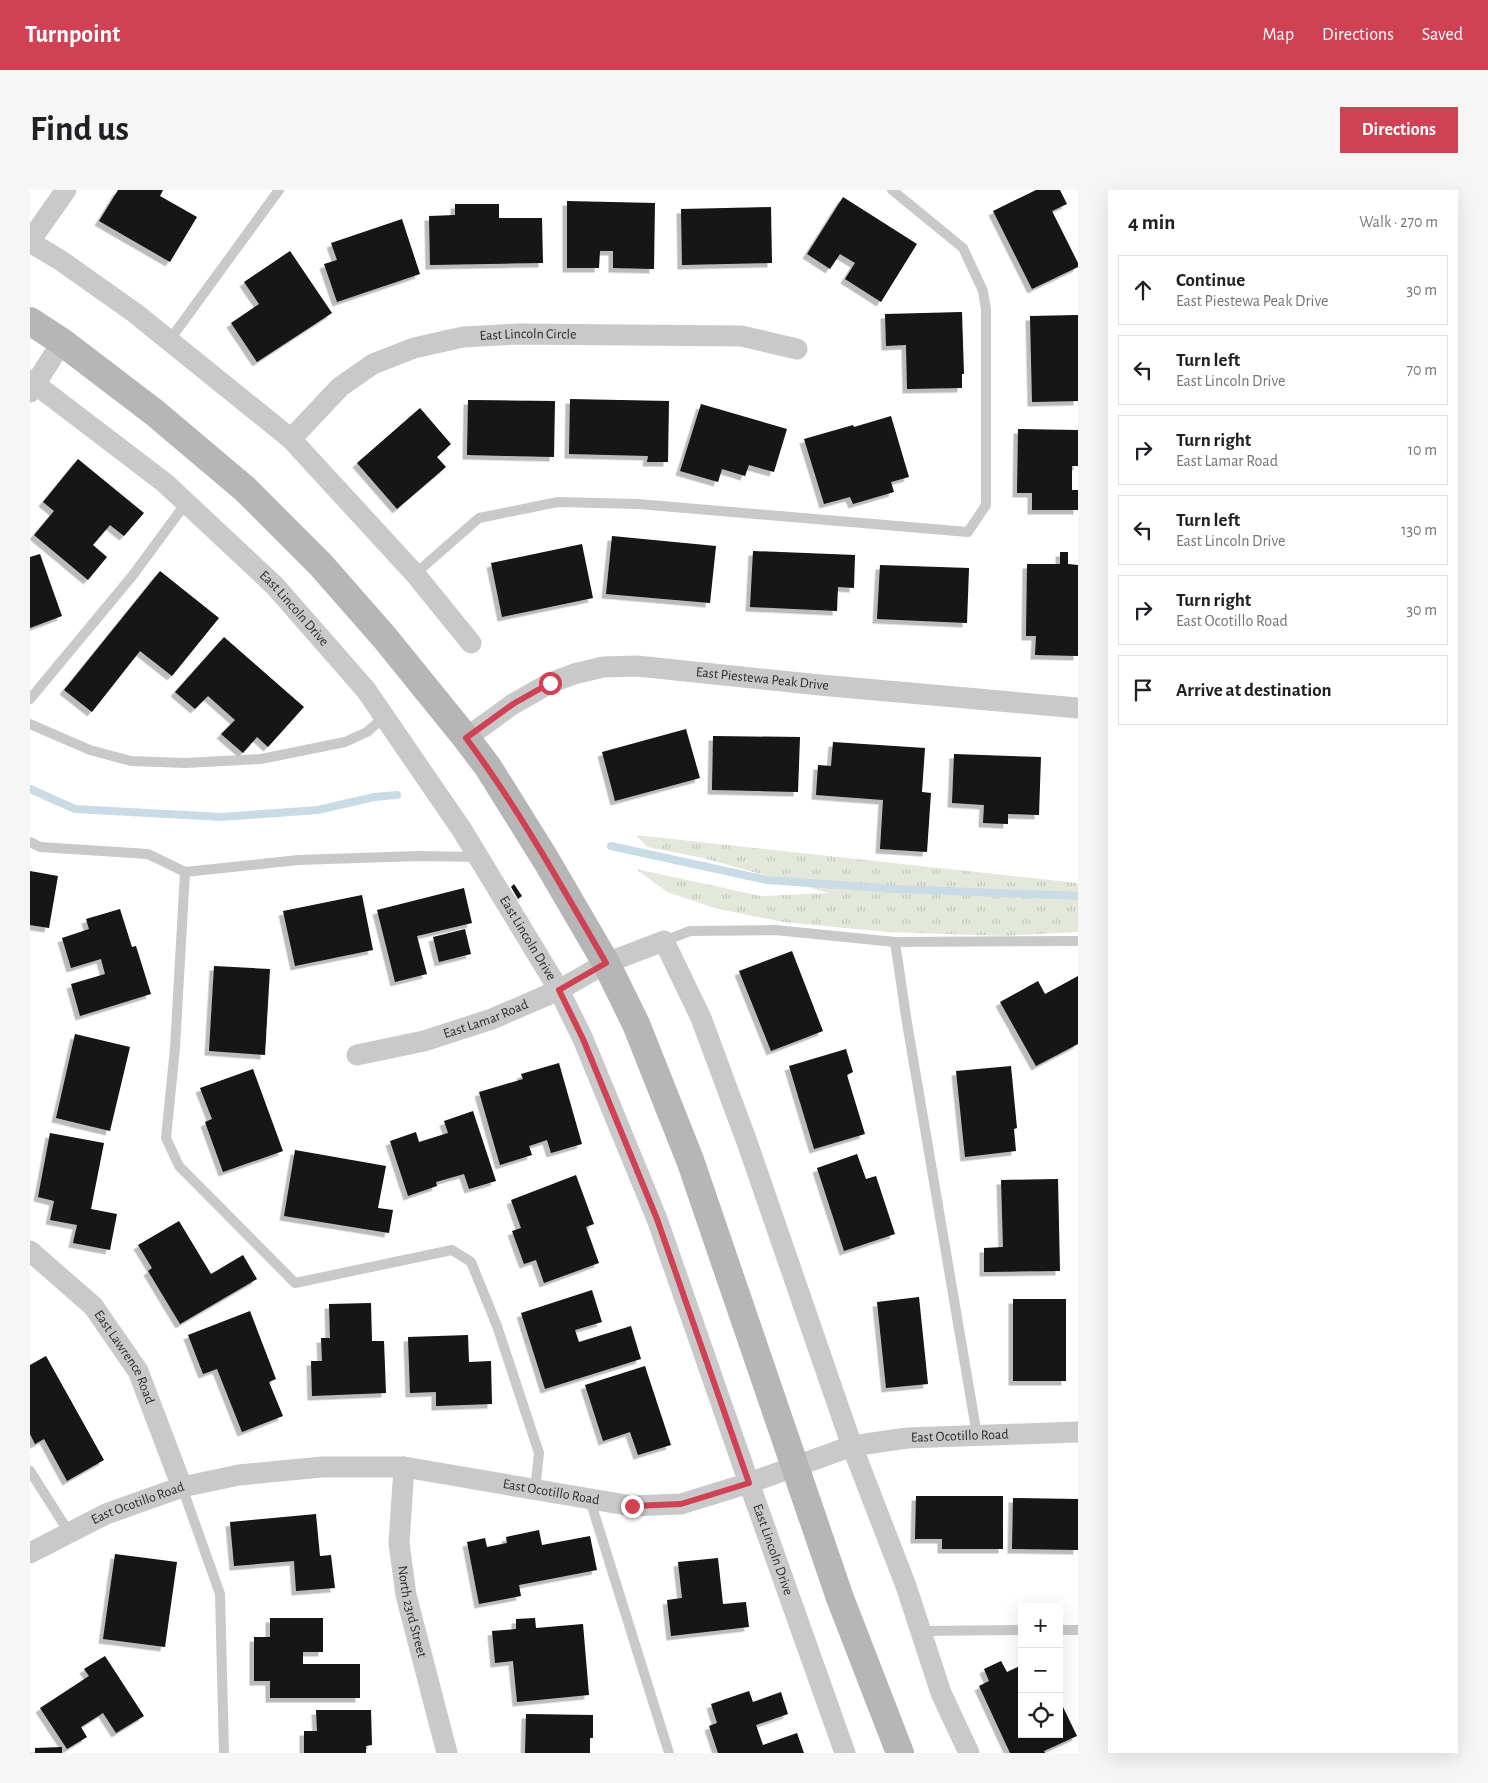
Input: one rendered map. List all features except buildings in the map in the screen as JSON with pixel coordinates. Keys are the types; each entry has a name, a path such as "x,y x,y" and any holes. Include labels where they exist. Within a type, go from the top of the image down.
{"main road":[{"path":"30,320 155,413 245,489 321,565 385,638 488,766 546,860 606,963 636,1024 690,1160 840,1598 900,1753"}],"street":[{"path":"66,190 30,242 60,260 135,314 290,439 415,574 471,643"},
{"name":"East Lincoln Circle","path":"290,439 340,387 373,364 414,348 463,337 518,334 741,336 797,348"},
{"path":"32,385 62,342"},
{"name":"East Lincoln Drive","path":"32,385 165,483 275,586 366,690 479,856 559,990 583,1039 657,1219 845,1753"},
{"name":"East Piestewa Peak Drive","path":"466,738 513,704 550,683 574,674 603,667 637,666 820,685 1078,708"},
{"path":"606,963 664,941 701,1018 852,1446 906,1586 941,1693 969,1753"},
{"name":"East Lamar Road","path":"357,1055 424,1041 492,1019 559,990 606,963"},
{"name":"East Lawrence Road","path":"30,1251 93,1306 138,1371 182,1487"},
{"name":"East Ocotillo Road","path":"30,1553 106,1514 182,1487 239,1475 322,1467 404,1468 632,1506 681,1504 749,1483 852,1446 907,1438 1078,1432"},
{"name":"North 23rd Street","path":"404,1468 399,1543 406,1595 447,1753"}],"lane":[{"path":"170,341 279,190"},
{"path":"415,574 479,518 558,502 638,504 968,532 986,506 986,310 983,291 963,248 892,190"},
{"path":"30,699 133,575 186,503"},
{"path":"30,724 90,750 130,761 185,764 261,760 345,742 367,732 384,717"},
{"path":"30,842 40,847 148,854 185,872 298,860 479,856"},
{"path":"185,872 175,1048 166,1138 179,1166 295,1283 452,1250 471,1262 497,1326 539,1453 535,1490"},
{"path":"664,941 690,931 775,930 895,942 1078,942"},
{"path":"895,942 977,1435"},
{"path":"30,1471 70,1534"},
{"path":"182,1487 220,1594 224,1753"},
{"path":"590,1500 669,1753"},
{"path":"920,1631 1018,1630"},
{"path":"1063,1630 1078,1630"}],"green space":[{"path":"636,835 1078,883 1078,932 1004,936 887,932 783,922 718,909 667,892 636,869 761,896 829,893 703,858 647,847"}],"waterway":[{"path":"30,789 75,809 221,817 318,810 374,797 397,795"},
{"path":"611,846 767,880 896,889 1078,896"}],"route":[{"path":"550,683 513,704 466,738 488,766 606,963 559,990 583,1039 657,1219 749,1483 681,1504 632,1506"}]}
